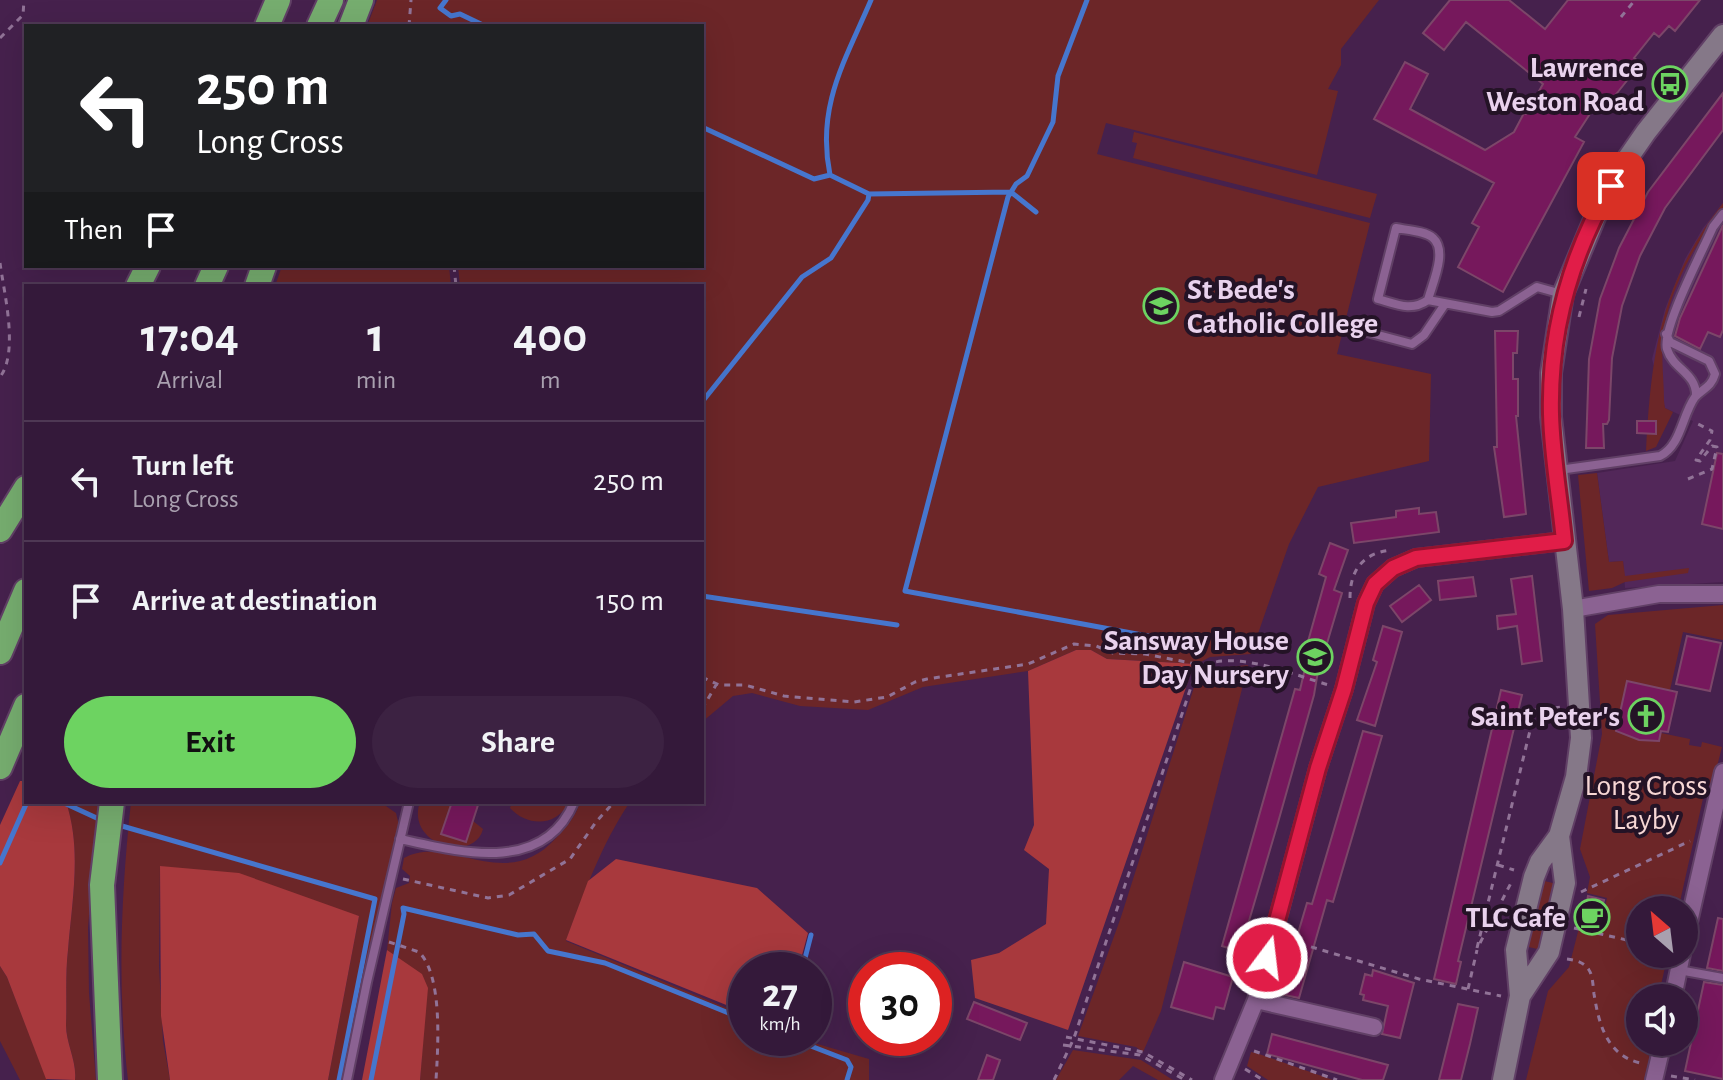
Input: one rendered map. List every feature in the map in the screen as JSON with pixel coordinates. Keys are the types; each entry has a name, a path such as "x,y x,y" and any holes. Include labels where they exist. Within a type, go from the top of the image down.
{"highway":[{"path":"268,24 278,0"},
{"path":"320,24 331,0"},
{"path":"352,24 361,0"},
{"path":"0,530 24,491"},
{"path":"0,652 24,596"},
{"path":"0,767 24,711"},
{"path":"110,1080 102,885 112,804"}],"street":[{"path":"1503,1080 1520,998 1516,950 1540,862 1559,836 1576,777 1581,729 1573,609 1551,417 1551,373 1563,294 1601,203 1621,168 1723,35"},
{"path":"1223,1080 1237,1064 1318,768 1344,689 1370,593 1382,576 1416,558 1564,541"},
{"path":"1573,609 1659,594 1723,594"},
{"path":"1694,896 1723,772"},
{"path":"1520,998 1549,952 1565,883 1559,836"},
{"path":"1256,1000 1374,1027"}],"lane":[{"path":"1557,470 1663,456 1669,451 1696,395 1695,384 1669,355 1666,334 1713,227 1723,214"},
{"path":"1428,300 1440,252 1436,241 1432,236 1396,228 1378,299 1410,308 1428,300 1492,312 1510,305 1537,287 1563,294"},
{"path":"1363,331 1412,344 1424,335 1445,304"},
{"path":"1666,334 1670,342 1711,363 1715,374 1710,387 1696,395"},
{"path":"1684,369 1682,363 1685,359 1698,356"},
{"path":"347,1080 409,804"},
{"path":"400,839 460,853 512,852 556,830 573,804"},
{"path":"1697,968 1723,978"}],"path":[{"path":"0,38 23,15 24,0"},
{"path":"409,24 411,0"},
{"path":"1621,17 1635,0"},
{"path":"0,263 10,341 6,370 0,377"},
{"path":"1579,319 1587,285"},
{"path":"1685,418 1712,431 1710,440 1696,460 1700,461 1712,446 1717,447 1712,469 1688,479"},
{"path":"704,678 716,685 745,685 784,696 871,700 887,697 927,679 1028,664 1074,644 1096,646 1113,653 1198,662 1203,666"},
{"path":"1054,1080 1074,1038 1197,669 1247,661 1344,689"},
{"path":"704,706 716,685"},
{"path":"1468,989 1535,710 1567,707"},
{"path":"391,876 488,898 509,895 570,859 612,804"},
{"path":"1581,892 1708,833"},
{"path":"1498,865 1514,870"},
{"path":"1477,948 1512,881"},
{"path":"1574,928 1626,940"},
{"path":"1273,936 1419,979 1520,998"},
{"path":"377,939 411,948 424,956 434,985 436,1080"},
{"path":"1567,959 1581,963 1590,971 1599,1023 1612,1046 1656,1073 1695,1080"},
{"path":"1066,1037 1143,1052 1192,1080"},
{"path":"1063,1045 1140,1055 1185,1080"},
{"path":"1263,1080 1237,1064 1249,1050 1337,1080"}],"shaded area":[{"path":"1723,203 1723,582 1625,588 1623,561 1609,562 1597,473 1675,461 1693,421 1665,408 1652,359 1665,309 1685,259 1703,228"},
{"path":"1076,650 1091,650 1107,659 1197,664 1192,670 1068,1030 975,998 971,960 999,953 1046,924 1049,869 1024,850 1034,825 1028,671"},
{"path":"20,781 24,781 24,804 67,804 75,857 67,959 66,1025 75,1080 46,1079 0,966 0,825"},
{"path":"616,859 757,888 808,933 803,952 728,952 728,1006 566,940 588,881"},
{"path":"160,866 239,873 359,916 328,1080 170,1080 161,1016"},
{"path":"387,950 422,974 428,988 420,1080 362,1080"}],"green space":[{"name":"St Bede's Catholic College","path":"377,0 1379,0 1341,49 1341,65 1328,89 1338,91 1317,175 1106,123 1097,154 1370,223 1337,354 1431,374 1429,461 1318,487 1289,544 1251,654 1210,657 1197,664 1107,659 1091,650 1076,650 1028,671 923,687 868,710 800,706 752,693 733,696 704,720 704,284 460,284 458,268 704,268 704,24 368,24"},
{"path":"1134,132 1377,194 1370,218 1133,158 1137,143 1132,142"},
{"path":"1723,203 1723,210 1702,237 1684,270 1670,305 1665,323 1662,362 1665,408 1673,412 1656,447 1646,451 1651,382 1663,320 1686,261"},
{"path":"281,268 449,268 451,284 276,284"},
{"path":"1597,473 1609,562 1623,561 1625,576 1689,568 1688,573 1625,582 1612,588 1589,591 1578,475"},
{"name":"Long Cross Layby","path":"1723,605 1723,640 1683,632 1670,690 1627,681 1621,709 1615,710 1620,711 1616,732 1639,740 1659,741 1661,733 1690,739 1689,745 1701,747 1702,742 1722,747 1714,778 1704,794 1681,896 1626,896 1626,968 1665,968 1661,984 1626,984 1626,1056 1649,1056 1644,1080 1526,1080 1548,991 1569,967 1580,924 1600,928 1607,898 1587,893 1590,877 1580,849 1602,734 1595,624 1608,615"},
{"path":"1248,665 1161,1011 1143,1052 1136,1047 1078,1036 1121,917 1197,678 1205,669"},
{"path":"67,804 98,804 88,928 89,993 96,1080 75,1080 66,1032 75,857"},
{"path":"131,804 383,804 396,813 400,830 380,907 345,1080 328,1080 359,916 160,866 159,966 163,1041 170,1080 128,1080 122,1010 125,872"},
{"path":"420,804 451,804 442,834 473,821 483,829 477,840 467,846 442,845 422,829 418,817"},
{"path":"511,804 568,804 557,816 541,822 525,819 510,808"},
{"path":"579,804 629,804 602,852 566,941 728,1008 728,1056 832,1056 832,1048 848,1053 848,1056 869,1059 869,1080 420,1080 425,1014 402,962 387,950 396,888 409,883 410,876 402,869 404,858 421,852 440,852 497,863 517,862 537,854 570,822"},
{"path":"1540,880 1557,884 1542,950 1524,946"},
{"path":"0,966 47,1080 20,1080 0,1041"},
{"path":"1073,1050 1141,1060 1173,1080 1158,1080 1133,1066 1119,1080 1056,1080"},
{"path":"1251,1052 1333,1080 1268,1080 1247,1066"}],"building":[{"path":"1450,0 1509,0 1545,29 1568,0 1700,0 1675,31 1669,26 1659,37 1654,33 1634,58 1641,63 1605,108 1597,103 1575,137 1584,142 1503,292 1458,267 1479,227 1472,223 1494,183 1374,119 1405,62 1428,74 1410,109 1485,150 1514,132 1526,114 1543,84 1466,22 1444,50 1423,33"},
{"path":"1723,93 1723,130 1665,208 1640,256 1622,306 1612,358 1609,420 1603,424 1604,448 1586,448 1589,359 1600,299 1619,248 1648,192"},
{"path":"1723,225 1723,330 1720,337 1708,332 1700,349 1675,336 1680,318"},
{"path":"1495,331 1518,331 1517,353 1513,353 1513,379 1518,379 1516,416 1526,514 1504,517 1494,447 1497,447"},
{"path":"1637,421 1656,421 1656,434 1637,433"},
{"path":"1717,453 1723,454 1723,529 1702,524"},
{"path":"1419,508 1419,514 1436,512 1439,532 1354,543 1351,523 1396,517 1396,511"},
{"path":"1330,543 1348,550 1334,590 1342,593 1325,650 1328,651 1323,672 1318,671 1277,826 1238,951 1222,946 1295,689 1300,690 1306,664 1302,663 1326,577 1319,574"},
{"path":"1532,576 1542,661 1522,664 1517,626 1498,629 1497,616 1516,614 1511,579"},
{"path":"1473,577 1476,596 1440,600 1438,581"},
{"path":"1419,585 1431,600 1402,622 1390,606"},
{"path":"1383,626 1402,632 1375,726 1357,720 1377,662 1373,660"},
{"path":"1687,636 1721,643 1710,691 1676,684"},
{"name":"Saint Peter's","path":"1627,681 1677,692 1668,732 1661,731 1659,741 1639,740 1616,731"},
{"path":"1501,690 1522,695 1458,961 1461,962 1456,984 1434,979"},
{"path":"1363,731 1382,736 1333,902 1327,900 1299,998 1280,994 1307,903 1312,904"},
{"path":"451,804 478,804 466,842 441,834"},
{"path":"1588,896 1604,900 1598,925 1583,922"},
{"path":"1718,918 1723,919 1723,971 1707,968"},
{"path":"1184,962 1233,977 1224,1009 1216,1007 1213,1019 1171,1007"},
{"path":"1373,970 1414,983 1400,1038 1382,1034 1388,1006 1363,1000 1364,995 1360,994 1365,974 1372,976"},
{"path":"1704,982 1723,985 1723,1079 1685,1071 1688,1056 1698,1056 1698,1010"},
{"path":"974,1002 1027,1023 1020,1040 967,1019"},
{"path":"1458,1004 1478,1008 1461,1080 1439,1080"},
{"path":"1272,1034 1388,1065 1383,1080 1362,1080 1267,1054"},
{"path":"987,1055 1000,1060 993,1080 978,1080"}],"waterway":[{"path":"446,0 440,8 451,16 460,14 481,24"},
{"path":"704,400 802,277 831,258 868,200 869,194 830,175 827,127 836,84 871,0"},
{"path":"1087,0 1058,76 1053,122 1027,176 1016,184 1008,197 905,591 1153,637"},
{"path":"704,128 814,179 830,175"},
{"path":"869,194 1011,192 1036,212"},
{"path":"704,596 897,625"},
{"path":"0,863 26,804"},
{"path":"66,804 101,820"},
{"path":"115,824 375,899 339,1080"},
{"path":"371,1080 403,908 518,935 534,934 548,951 605,963 728,1013"},
{"path":"807,952 811,935"},
{"path":"832,1054 847,1060 851,1067 847,1080"}],"place":[{"name":"Lawrence Weston Road","path":"1670,84"},
{"name":"St Bede's Catholic College","path":"1161,306"},
{"name":"Sansway House Day Nursery","path":"1315,657"},
{"name":"Saint Peter's","path":"1646,716"},
{"name":"TLC Cafe","path":"1592,917"}],"route":[{"path":"1267,958 1318,768 1344,689 1366,603 1375,584 1403,562 1433,554 1564,541 1551,417 1555,342 1563,294 1611,186"}]}
